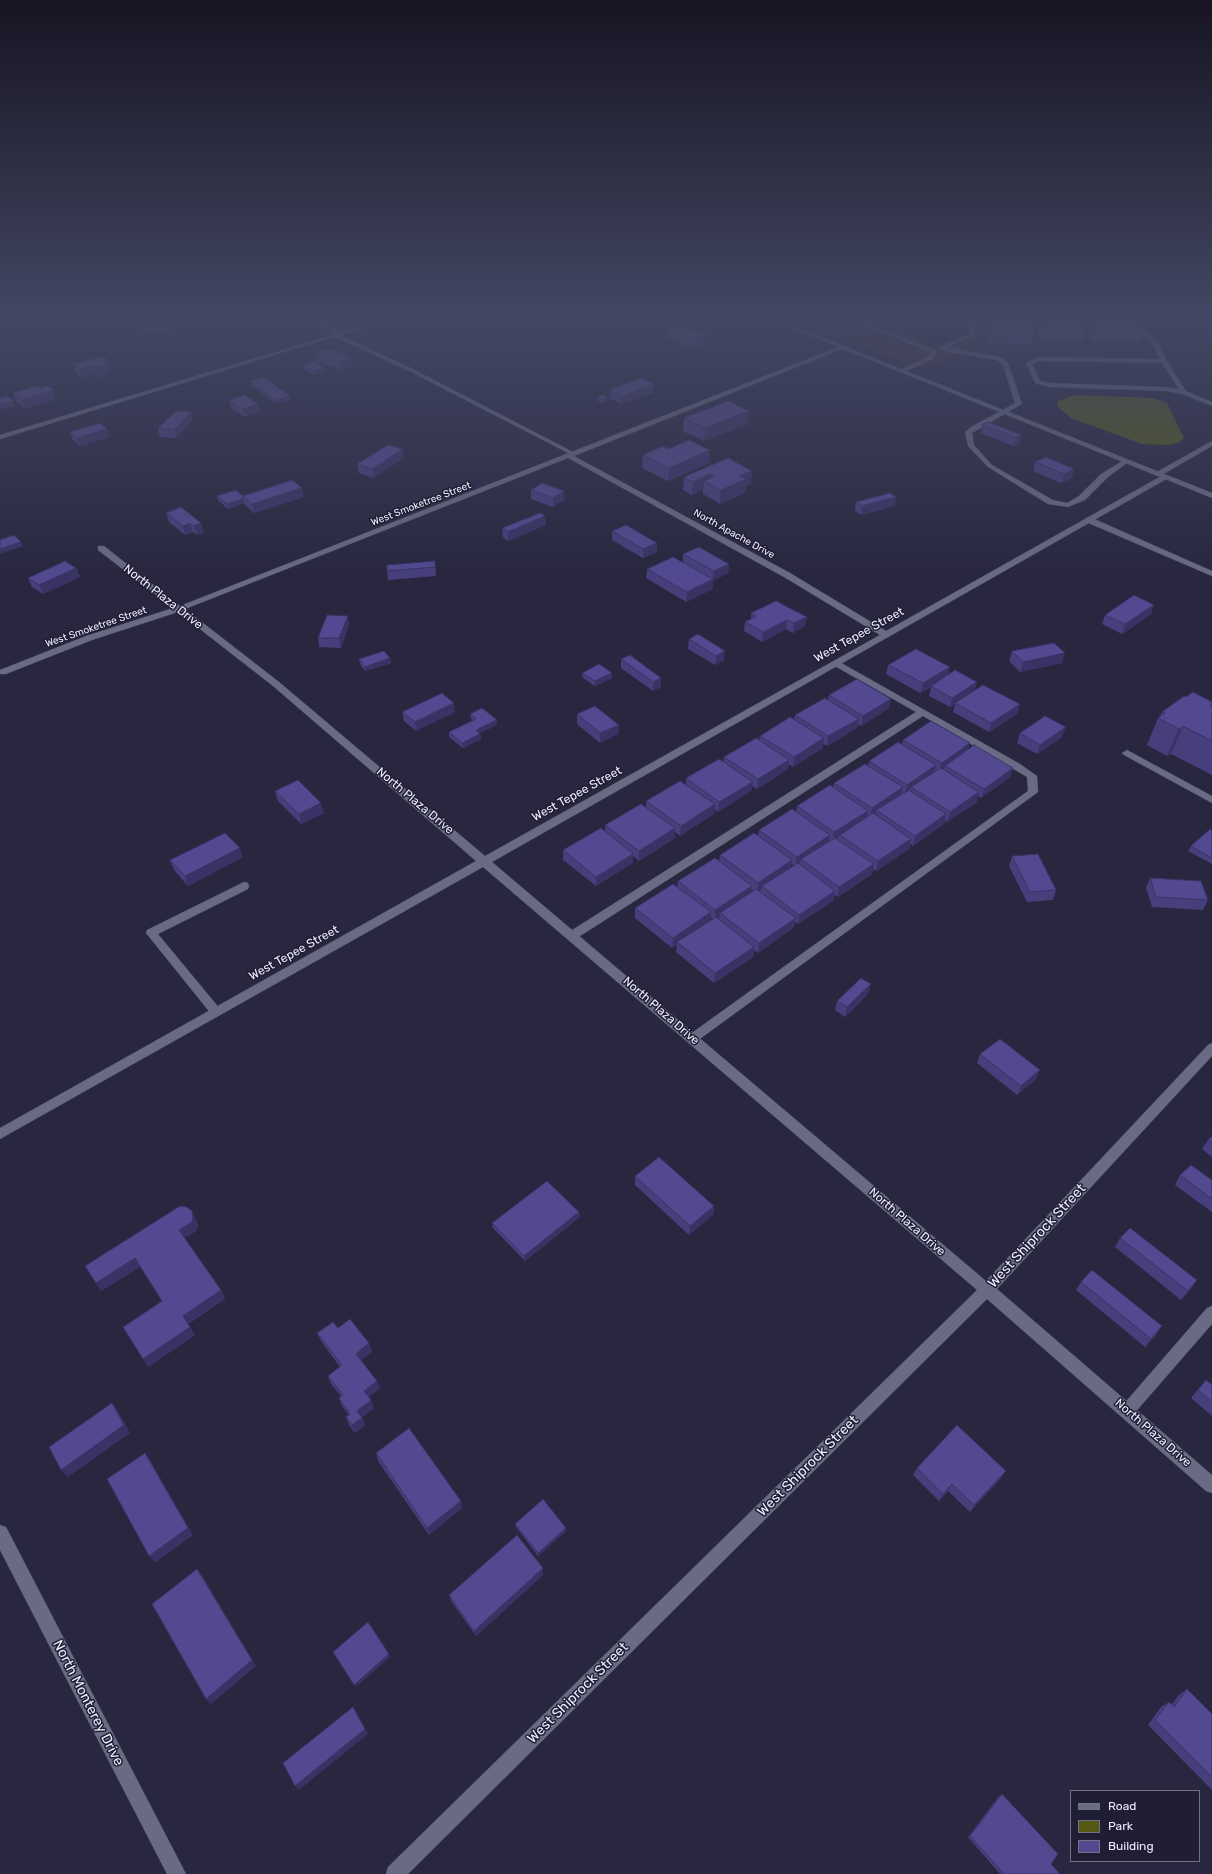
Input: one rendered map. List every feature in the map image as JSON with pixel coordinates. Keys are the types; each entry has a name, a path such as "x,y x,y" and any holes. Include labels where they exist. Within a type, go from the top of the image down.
{"street":[{"path":"0,437 108,404"},
{"name":"North Apache Drive","path":"476,404 572,455 787,575 886,634"},
{"name":"West Smoketree Street","path":"3,672 89,638 179,609 699,404"},
{"path":"984,404 1212,496"},
{"path":"1018,404 968,432 971,446 990,466 1051,502 1068,505 1082,498 1104,476 1126,461"},
{"name":"West Tepee Street","path":"0,1134 1090,520 1162,476 1212,443"},
{"path":"1090,520 1212,574"},
{"name":"North Plaza Drive","path":"101,548 276,684 486,861 987,1290 1212,1485"},
{"path":"693,1038 1033,792 1032,776 1017,766 836,663"},
{"path":"573,935 923,712"},
{"path":"1126,753 1212,800"},
{"path":"216,1012 151,933 244,886"},
{"name":"West Shiprock Street","path":"395,1874 987,1290 1212,1048"},
{"path":"1127,1412 1212,1313"},
{"name":"North Monterey Drive","path":"0,1533 177,1874"}],"green space":[{"path":"1057,404 1168,404 1184,438 1178,443 1169,445 1142,444 1071,418 1057,406"}],"building":[{"path":"236,404 257,404 243,409"},
{"path":"719,404 735,404 749,411 705,428 684,418"},
{"path":"176,411 191,412 174,430 158,428"},
{"path":"988,422 1021,435 1016,438 982,424"},
{"path":"100,423 107,429 77,438 70,432"},
{"path":"689,440 710,450 669,468 643,455 663,446 669,449"},
{"path":"388,445 403,449 372,469 357,464"},
{"path":"1046,457 1074,469 1064,474 1035,462"},
{"path":"728,458 752,471 739,476 746,479 721,490 704,481 715,476 710,474 693,482 684,477"},
{"path":"292,480 302,488 252,504 243,496"},
{"path":"542,483 564,491 553,498 531,490"},
{"path":"236,490 243,496 243,499 227,504 217,496"},
{"path":"890,493 896,497 862,506 856,502"},
{"path":"181,507 201,523 194,526 190,523 183,526 166,513"},
{"path":"540,513 545,516 508,532 502,528"},
{"path":"626,525 657,543 643,549 612,531"},
{"path":"14,535 21,542 0,549 0,540"},
{"path":"699,547 729,564 714,571 683,554"},
{"path":"673,557 713,579 687,592 647,569"},
{"path":"65,561 76,568 39,585 28,578"},
{"path":"435,561 435,567 387,571 387,565"},
{"path":"1134,595 1154,605 1125,624 1105,615"},
{"path":"776,601 807,617 794,623 787,620 763,632 745,622 756,616 751,613"},
{"path":"327,615 348,616 339,638 318,638"},
{"path":"698,634 725,651 716,656 689,639"},
{"path":"1054,643 1065,653 1023,662 1012,651"},
{"path":"916,649 950,667 923,683 888,665"},
{"path":"384,651 390,658 365,667 359,659"},
{"path":"630,655 661,678 653,682 621,659"},
{"path":"599,664 612,673 595,681 582,673"},
{"path":"955,670 977,682 952,698 931,686"},
{"path":"857,679 891,699 863,716 829,695"},
{"path":"983,685 1020,704 991,723 955,703"},
{"path":"1193,692 1212,702 1210,705 1212,706 1212,741 1183,726 1179,729 1158,718 1165,713 1162,712 1184,696 1186,697"},
{"path":"442,693 454,703 415,722 402,712"},
{"path":"825,698 859,719 828,736 795,715"},
{"path":"595,706 619,725 600,733 577,714"},
{"path":"482,708 497,720 476,730 480,734 462,743 449,732 476,719 470,714"},
{"path":"1045,716 1066,727 1040,745 1020,733"},
{"path":"790,717 824,738 794,757 760,736"},
{"path":"931,721 970,743 942,763 903,740"},
{"path":"756,738 789,760 758,779 724,757"},
{"path":"898,742 936,765 907,785 869,761"},
{"path":"974,745 1013,768 984,789 945,766"},
{"path":"719,759 753,782 719,802 686,778"},
{"path":"865,764 903,787 872,808 834,783"},
{"path":"941,768 979,792 950,812 911,787"},
{"path":"298,780 321,803 299,814 275,791"},
{"path":"680,781 715,804 681,826 646,801"},
{"path":"830,785 868,811 834,832 797,806"},
{"path":"909,790 946,814 915,836 876,810"},
{"path":"641,804 675,828 639,851 605,825"},
{"path":"792,809 830,835 797,857 759,830"},
{"path":"873,813 911,839 878,861 840,835"},
{"path":"601,828 633,854 596,877 563,850"},
{"path":"1210,829 1212,831 1212,858 1191,846"},
{"path":"225,833 240,848 185,876 170,860"},
{"path":"754,833 792,860 758,883 720,855"},
{"path":"835,838 874,864 839,887 801,859"},
{"path":"1038,854 1056,890 1030,892 1012,856"},
{"path":"715,858 752,886 715,910 678,881"},
{"path":"798,863 835,891 799,915 762,886"},
{"path":"1150,878 1201,881 1208,900 1156,897"},
{"path":"673,884 711,912 673,938 635,908"},
{"path":"756,889 796,918 759,943 720,913"},
{"path":"716,917 754,947 715,973 677,942"},
{"path":"861,978 871,984 847,1007 837,1001"},
{"path":"1000,1039 1040,1070 1021,1086 980,1054"},
{"path":"1212,1136 1212,1143 1208,1140"},
{"path":"659,1157 714,1206 690,1226 635,1176"},
{"path":"1191,1165 1212,1180 1212,1199 1180,1175"},
{"path":"547,1181 579,1212 524,1256 492,1223"},
{"path":"180,1206 187,1207 192,1211 193,1217 192,1222 179,1230 221,1290 183,1316 190,1327 143,1359 123,1327 162,1301 135,1258 96,1283 85,1266"},
{"path":"1130,1228 1197,1280 1188,1291 1120,1238"},
{"path":"1092,1270 1162,1326 1151,1339 1081,1282"},
{"path":"350,1319 369,1343 356,1354 377,1381 364,1391 371,1400 357,1411 362,1418 352,1425 346,1417 350,1414 339,1398 343,1395 328,1376 342,1365 317,1333 333,1322 338,1328"},
{"path":"1206,1380 1212,1385 1212,1402 1198,1390"},
{"path":"112,1403 124,1425 61,1470 49,1447"},
{"path":"957,1425 1006,1471 974,1505 952,1484 943,1494 917,1468"},
{"path":"409,1428 461,1501 427,1528 376,1453"},
{"path":"145,1453 188,1528 149,1556 107,1479"},
{"path":"543,1499 566,1528 538,1553 515,1524"},
{"path":"517,1535 543,1568 474,1631 449,1595"},
{"path":"197,1569 252,1660 206,1699 152,1604"},
{"path":"368,1622 389,1654 354,1685 333,1652"},
{"path":"1187,1689 1212,1714 1212,1777 1155,1720 1169,1702 1174,1707"},
{"path":"353,1707 365,1729 295,1786 283,1763"},
{"path":"1002,1794 1058,1854 1051,1864 1060,1874 1004,1874 970,1836"}]}
